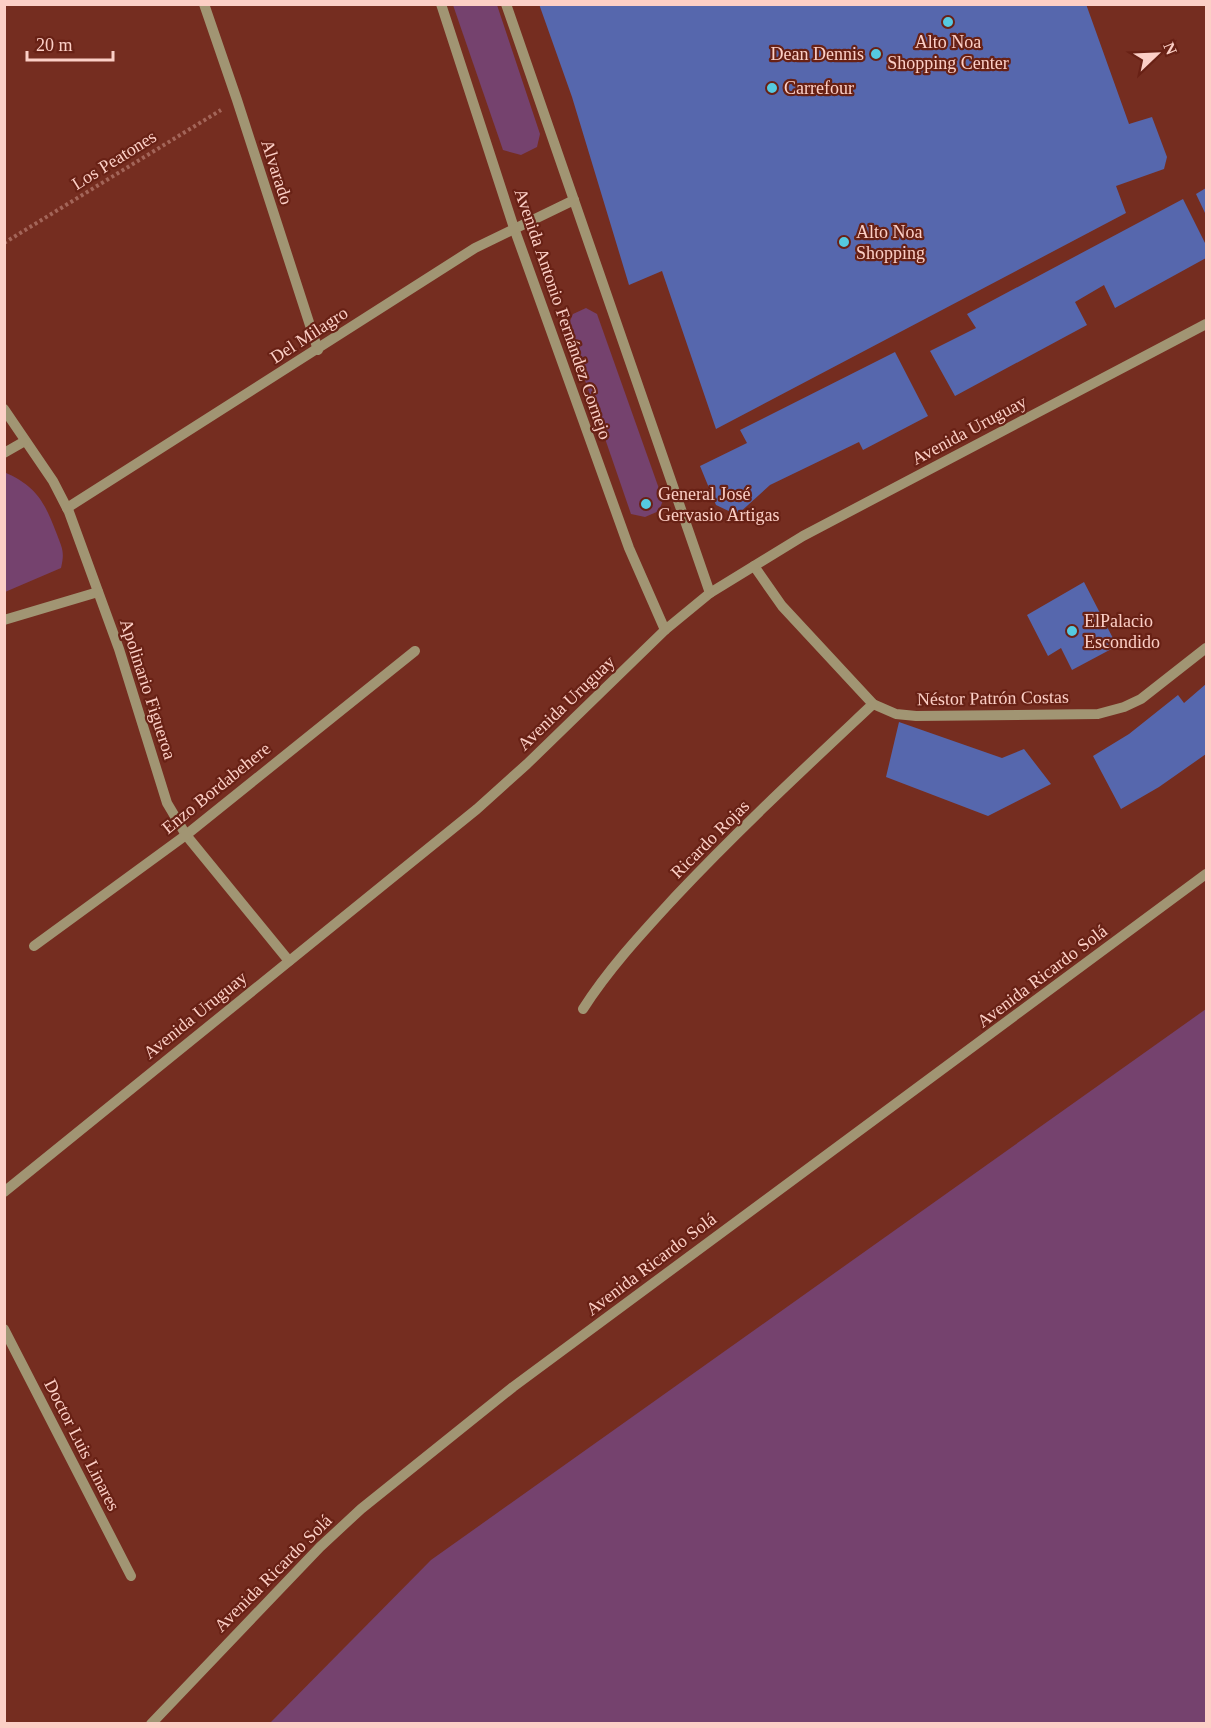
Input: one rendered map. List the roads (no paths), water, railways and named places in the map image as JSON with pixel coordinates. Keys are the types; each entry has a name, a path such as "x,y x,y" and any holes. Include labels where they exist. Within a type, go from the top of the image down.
{"street":[{"name":"Alvarado","path":"204,4 318,350"},
{"name":"Avenida Antonio Fernández Cornejo","path":"441,4 514,228 629,548 665,630"},
{"path":"506,4 710,593"},
{"name":"Del Milagro","path":"67,508 475,248 574,200"},
{"name":"Avenida Uruguay","path":"4,1192 477,809 527,764 665,630 710,593 814,531 1206,324"},
{"name":"Apolinario Figueroa","path":"4,410 53,481 67,508 119,649 167,803 186,835 289,961"},
{"path":"4,453 24,441"},
{"name":"Néstor Patrón Costas","path":"754,566 782,606 873,704 896,714 916,716 1098,714 1124,707 1141,699 1206,648"},
{"path":"4,620 98,592"},
{"name":"Enzo Bordabehere","path":"34,946 186,835 415,651"},
{"name":"Ricardo Rojas","path":"584,1009 600,983 626,950 722,847 873,704"},
{"name":"Avenida Ricardo Solá","path":"151,1724 320,1547 361,1509 444,1441 685,1259 1206,874"},
{"name":"Doctor Luis Linares","path":"4,1329 130,1576"}],"place":[{"name":"Alto Noa Shopping Center","path":"948,22"},
{"name":"Dean Dennis","path":"876,54"},
{"name":"Carrefour","path":"772,88"},
{"name":"Alto Noa Shopping","path":"844,242"},
{"name":"General José Gervasio Artigas","path":"646,504"},
{"name":"ElPalacio Escondido","path":"1072,631"}]}
